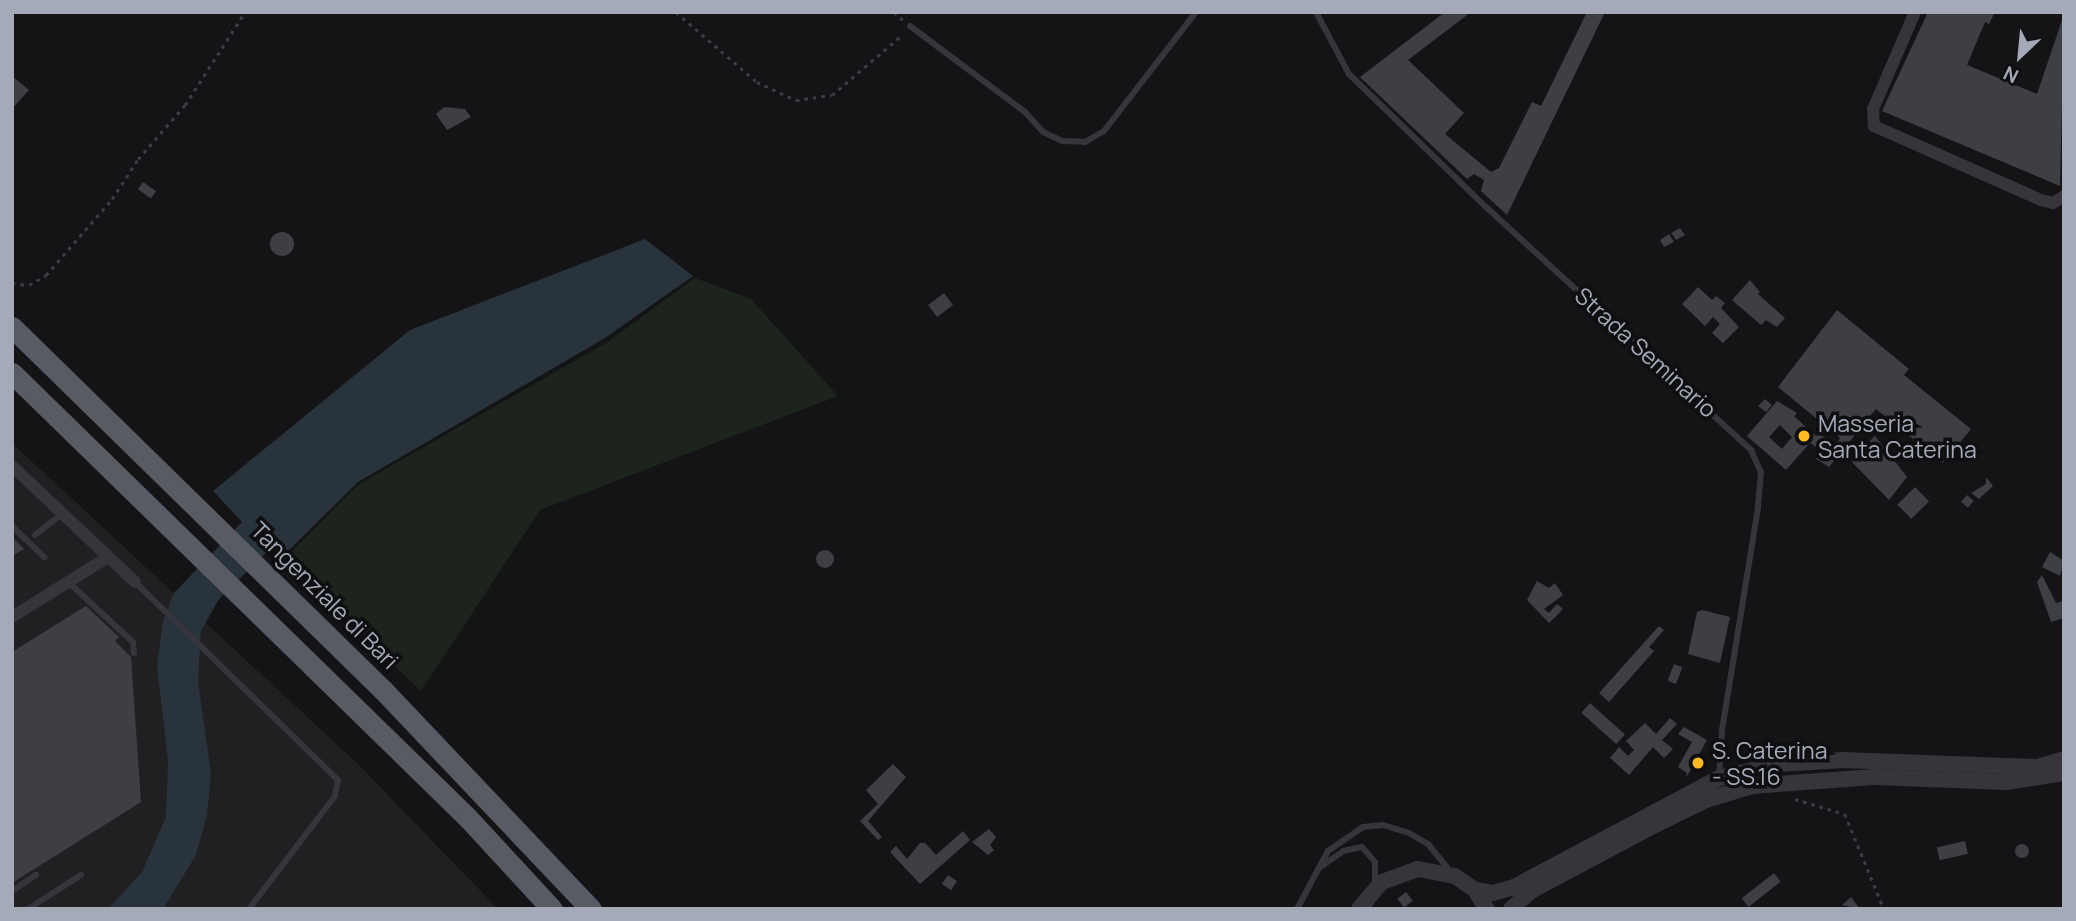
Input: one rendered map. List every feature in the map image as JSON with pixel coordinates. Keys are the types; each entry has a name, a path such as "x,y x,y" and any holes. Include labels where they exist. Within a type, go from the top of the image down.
{"highway":[{"name":"Tangenziale di Bari","path":"12,327 262,569 591,909"},
{"path":"12,373 467,817 552,909"}],"street":[{"path":"1915,12 1873,109 1874,126 2041,200 2053,203 2064,196"},
{"path":"12,466 135,582"},
{"path":"12,617 108,556"},
{"path":"1475,890 1493,893 1514,887 1719,778 1779,764 1843,760 2038,767 2064,759"},
{"path":"1511,909 1531,891 1647,829 1706,800 1752,786 1874,777 2007,782 2064,774"},
{"path":"1359,909 1373,889 1399,873 1418,869 1455,876 1475,890 1487,909"}],"lane":[{"path":"910,26 1026,112 1043,132 1062,141 1085,142 1104,131 1196,12"},
{"name":"Strada Seminario","path":"1317,12 1349,74 1486,207 1751,450 1761,472 1758,508 1722,731 1719,778"},
{"path":"35,535 63,513"},
{"path":"12,526 44,557"},
{"path":"68,582 133,642 134,653"},
{"path":"135,582 338,780 335,796 249,909"},
{"path":"1297,909 1318,869 1346,834 1383,825 1428,844 1455,876"},
{"path":"1318,869 1343,851 1362,847 1375,862 1373,889"},
{"path":"28,909 81,875"},
{"path":"12,891 36,876"}],"path":[{"path":"12,284 29,285 46,275 112,199 138,159 184,105 245,12"},
{"path":"676,12 757,82 796,100 832,95 910,26"},
{"path":"1792,798 1845,814 1884,909"}],"shaded area":[{"path":"645,239 693,276 605,338 358,482 282,557 271,548 219,599 201,631 198,682 211,773 207,815 196,855 163,909 108,909 142,872 166,817 168,761 157,665 163,621 174,593 242,522 213,491 410,330"},
{"path":"695,278 751,299 838,396 540,510 421,691 283,560 359,484 606,343"},
{"path":"12,443 359,765 498,909 12,909"}],"building":[{"path":"1445,12 1471,12 1408,60 1464,113 1445,134 1491,172 1499,168 1532,102 1541,106 1587,12 1605,12 1507,215 1481,191 1484,180 1474,174 1467,179 1360,77"},
{"path":"1928,12 1995,12 1989,24 1985,22 1967,65 2037,94 2064,14 2060,186 1882,111"},
{"path":"12,76 29,90 12,109"},
{"path":"444,107 465,109 471,117 447,130 436,114"},
{"path":"143,182 156,191 151,199 138,189"},
{"path":"1680,228 1685,235 1676,240 1671,233"},
{"path":"282,232 291,235 294,244 291,253 282,256 273,253 270,244 273,235"},
{"path":"1669,234 1674,242 1664,247 1660,240"},
{"path":"1750,280 1760,292 1758,294 1785,318 1777,327 1766,320 1761,325 1732,300"},
{"path":"1698,287 1712,300 1716,296 1725,303 1721,308 1739,327 1723,343 1712,333 1720,324 1713,317 1705,326 1682,304"},
{"path":"944,293 953,305 937,317 928,305"},
{"path":"1837,310 1909,369 1904,375 1971,429 1943,463 1876,409 1870,416 1877,422 1869,432 1862,426 1829,467 1816,459 1822,451 1810,443 1786,470 1747,436 1777,401 1797,413 1794,416 1816,436 1819,433 1835,446 1840,438 1778,387","holes":["1780,425 1792,437 1782,449 1769,437"]},
{"path":"1765,399 1772,405 1766,412 1758,406"},
{"path":"1875,436 1907,477 1889,500 1850,460"},
{"path":"1986,477 1993,486 1979,499 1971,493 1986,484"},
{"path":"1915,487 1929,501 1911,519 1897,505"},
{"path":"1967,495 1974,501 1968,508 1961,502"},
{"path":"12,537 24,549 12,556"},
{"path":"825,550 833,555 834,559 829,567 825,568 817,563 816,559 821,551"},
{"path":"2050,552 2064,561 2060,576 2042,567"},
{"path":"2042,575 2056,603 2064,601 2064,618 2051,622 2037,582"},
{"path":"1537,581 1549,588 1555,583 1563,595 1544,609 1549,613 1557,604 1563,609 1549,623 1527,600"},
{"path":"86,606 119,637 115,641 131,657 141,802 12,883 12,652"},
{"path":"1702,610 1730,617 1720,663 1688,654 1697,612"},
{"path":"1659,626 1664,630 1649,647 1654,651 1609,702 1599,693"},
{"path":"1674,664 1682,667 1676,684 1668,681"},
{"path":"1590,703 1625,734 1616,744 1581,713"},
{"path":"1670,718 1677,724 1662,740 1673,749 1664,758 1653,747 1629,775 1610,758 1619,747 1628,756 1634,750 1626,741 1645,723 1656,734"},
{"path":"1684,727 1707,740 1686,778 1687,773 1678,767 1692,742 1678,734"},
{"path":"893,764 906,777 868,821 882,837 878,840 860,821 878,804 866,790"},
{"path":"989,829 996,837 990,845 994,850 988,855 972,842"},
{"path":"963,831 970,840 920,884 890,852 896,846 907,859 920,843 925,843 936,855"},
{"path":"1965,841 1968,854 1940,860 1937,848"},
{"path":"2019,844 2025,844 2029,851 2025,858 2019,858 2015,854 2015,848"},
{"path":"1774,873 1781,882 1748,907 1742,898"},
{"path":"948,875 957,881 951,890 942,884"},
{"path":"1406,892 1413,901 1404,907 1397,899"},
{"path":"1851,897 1860,909 1842,905"}],"place":[{"name":"Masseria Santa Caterina","path":"1804,436"},
{"name":"S. Caterina - SS.16","path":"1698,763"}]}
